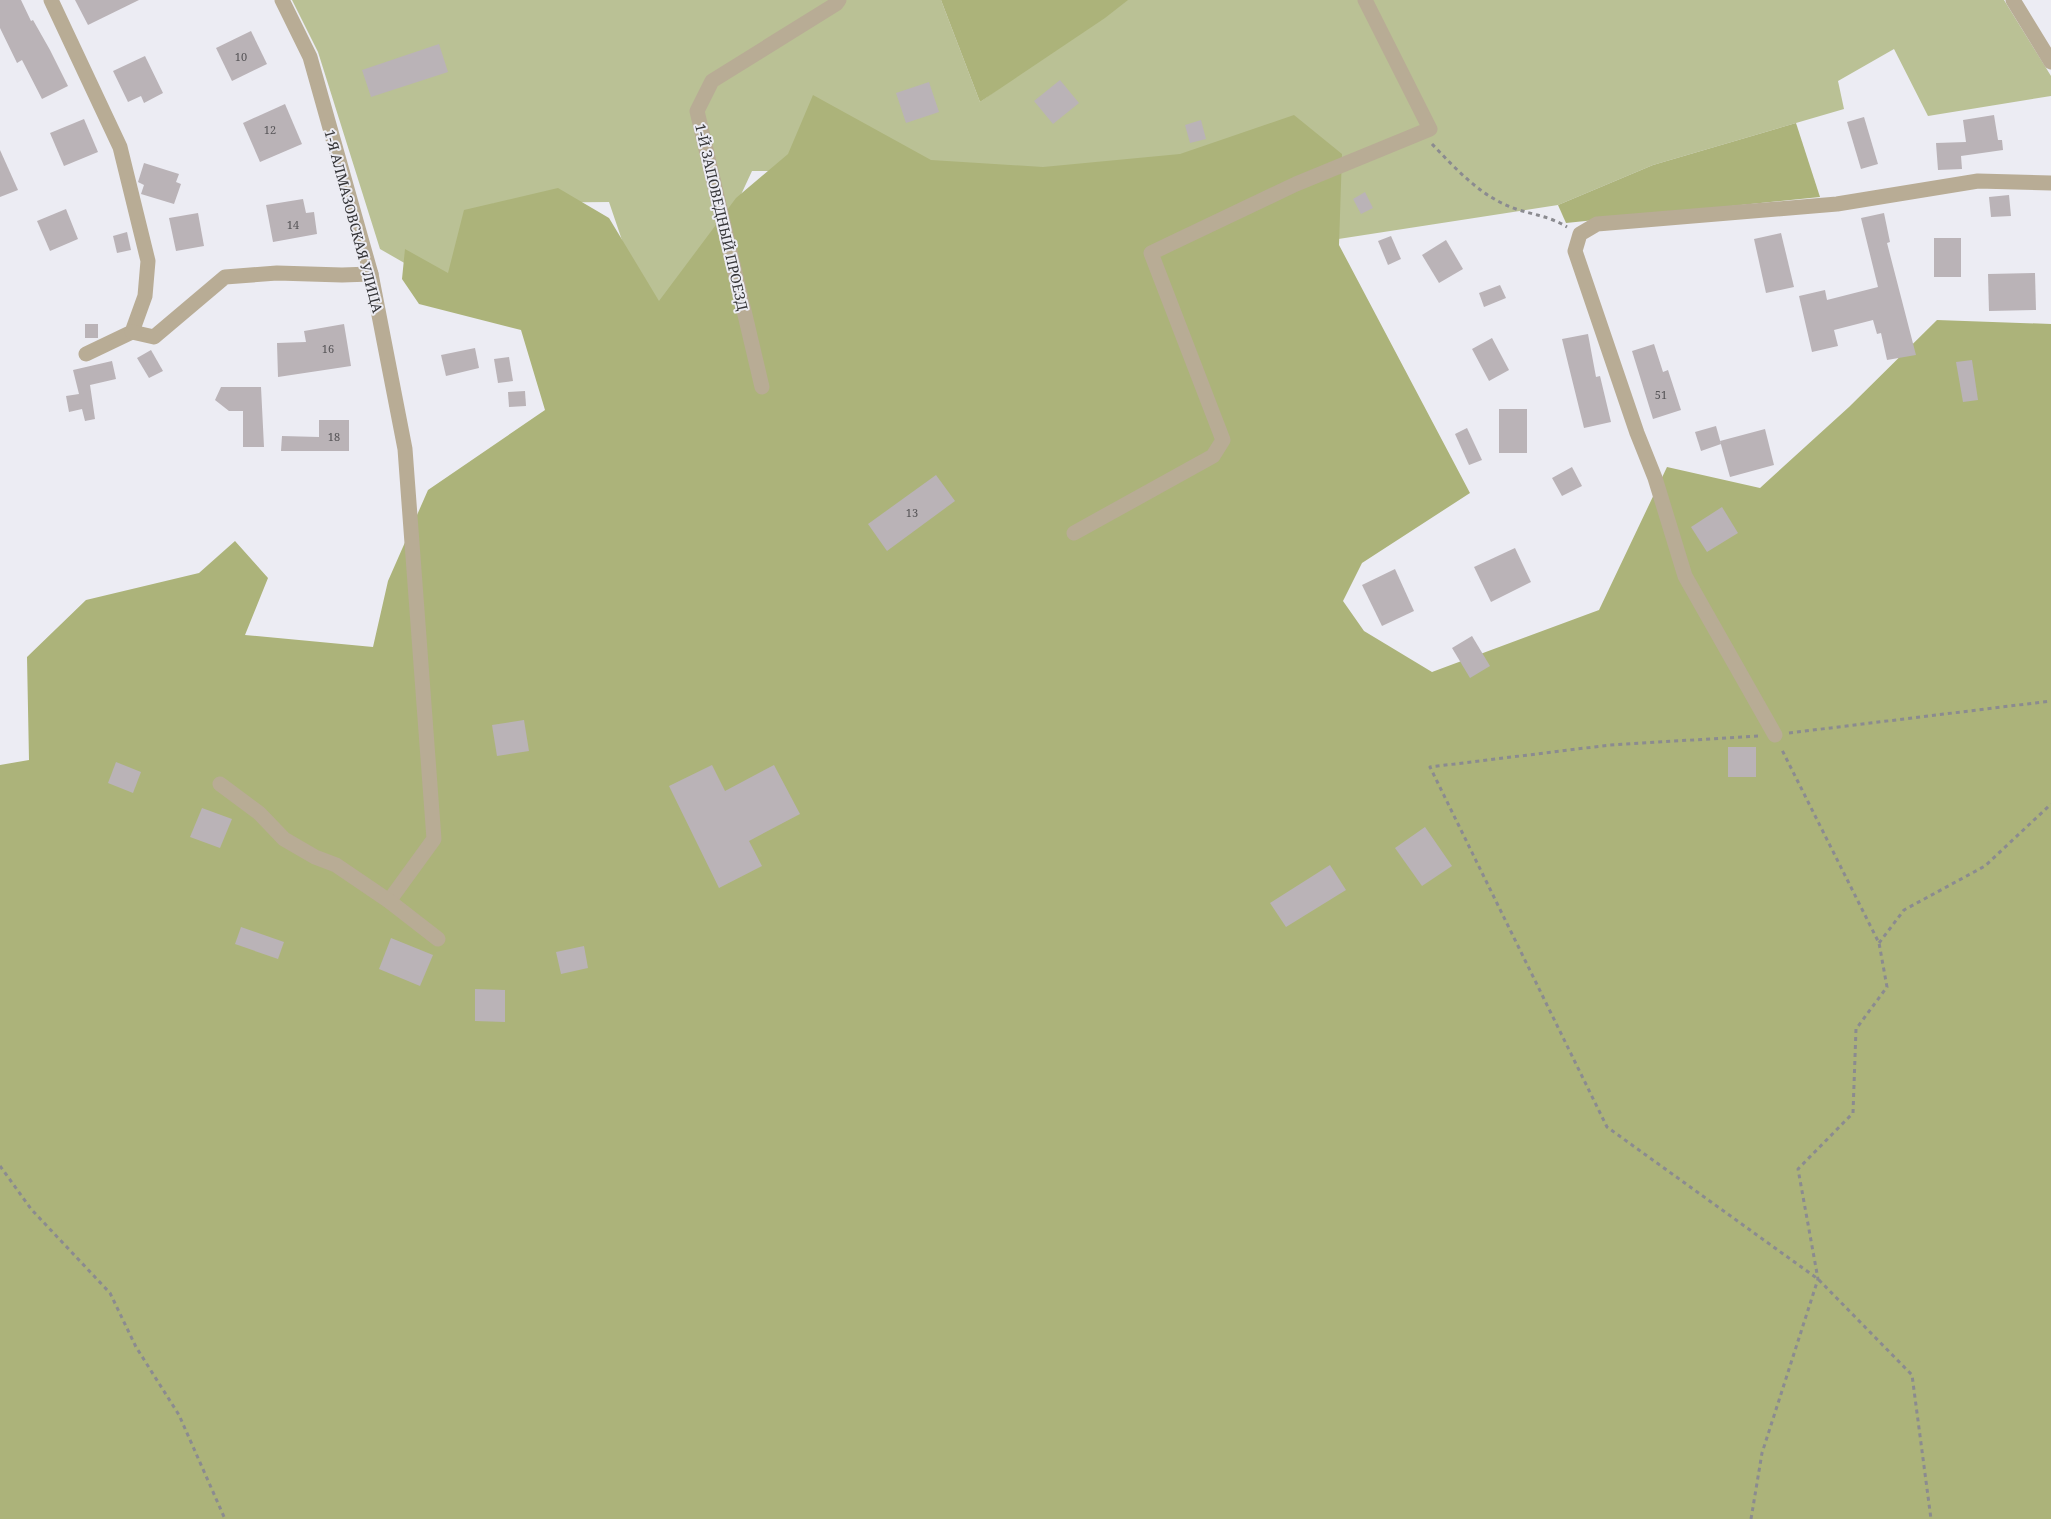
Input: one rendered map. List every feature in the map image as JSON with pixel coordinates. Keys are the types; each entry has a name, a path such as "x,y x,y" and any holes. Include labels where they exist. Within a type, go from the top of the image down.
{"street":[{"path":"52,0 120,147 148,260 145,296 132,332"},
{"name":"1-Я АЛМАЗОВСКАЯ УЛИЦА","path":"282,0 310,57 371,274 405,449 434,839 389,901"},
{"name":"1-Й ЗАПОВЕДНЫЙ ПРОЕЗД","path":"762,387 697,111 712,81 836,4 839,0"},
{"path":"1074,534 1213,456 1223,440 1151,253 1296,184 1430,129 1365,0"},
{"path":"2013,0 2051,62"},
{"path":"1775,735 1685,576 1655,478 1637,433 1575,251 1580,234 1597,224 1837,204 1978,181 2051,183"},
{"path":"86,354 132,332 154,337 225,277 277,273 371,274"},
{"path":"220,784 259,813 284,839 315,857 336,865 389,901 438,939"}],"path":[{"path":"1430,129 1430,141 1462,175 1488,196 1516,209 1553,218 1580,234"},
{"path":"1931,1519 1912,1375 1818,1279 1607,1127 1430,767 1610,745 1775,735 2051,701"},
{"path":"1751,1519 1762,1453 1818,1279 1798,1169 1853,1113 1856,1029 1887,987 1879,943 1775,735"},
{"path":"1879,943 1904,910 1985,866 2051,804"},
{"path":"0,1166 31,1209 110,1293 136,1347 179,1415 226,1519"}],"green space":[{"path":"292,0 941,0 980,102 1121,0 2004,0 2051,76 2051,96 1928,116 1894,49 1838,81 1844,109 1653,165 1558,205 1319,242 1186,158 1051,171 752,171 712,257 699,409 626,252 609,202 494,203 462,252 448,288 380,249 318,52"},
{"path":"941,0 1128,0 1105,18 980,102"},
{"path":"813,95 931,160 1043,167 1180,154 1294,115 1342,154 1339,245 1470,493 1362,563 1343,601 1364,631 1432,672 1599,610 1667,467 1760,488 1849,407 1937,320 2051,324 2051,1519 0,1519 0,765 29,760 27,657 86,600 199,573 235,541 268,578 245,635 373,647 388,581 428,490 545,410 521,330 419,304 402,279 405,249 448,273 464,210 558,188 609,218 659,301 736,198 788,154"},
{"path":"1796,123 1820,197 1566,223 1558,205 1653,165"}],"building":[{"path":"0,0 21,0 68,86 42,99 22,60 17,63 0,28"},
{"path":"75,0 139,0 88,25"},
{"path":"251,31 267,64 232,81 216,48"},
{"path":"439,44 448,72 371,97 362,70"},
{"path":"145,56 163,93 144,103 141,96 128,102 113,71"},
{"path":"1060,80 1079,103 1053,124 1034,101"},
{"path":"929,82 939,112 906,123 896,93"},
{"path":"285,104 302,144 260,162 243,123"},
{"path":"1994,115 1998,140 2002,140 2003,150 1961,156 1962,169 1938,170 1936,143 1966,142 1963,120"},
{"path":"1864,117 1878,164 1861,169 1847,122"},
{"path":"84,119 98,152 64,166 50,133"},
{"path":"1201,120 1206,139 1190,143 1185,125"},
{"path":"0,150 18,190 0,197"},
{"path":"144,163 179,174 176,182 181,184 174,204 141,194 144,185 138,182"},
{"path":"1365,192 1373,208 1361,214 1353,199"},
{"path":"2009,195 2011,216 1991,217 1989,197"},
{"path":"303,199 306,213 314,212 317,234 273,242 266,205"},
{"path":"66,209 78,239 50,251 37,221"},
{"path":"198,213 204,246 176,251 169,218"},
{"path":"1884,213 1890,242 1887,243 1916,355 1887,360 1881,333 1877,334 1873,320 1834,330 1838,346 1812,352 1799,296 1825,290 1827,300 1878,287 1861,218"},
{"path":"127,232 131,250 117,253 113,236"},
{"path":"1781,233 1794,287 1766,293 1754,239"},
{"path":"1391,236 1401,259 1388,265 1378,241"},
{"path":"1934,238 1961,238 1961,277 1934,277"},
{"path":"1446,240 1463,269 1439,283 1422,255"},
{"path":"2035,273 2036,310 1989,311 1988,274"},
{"path":"1500,285 1506,298 1484,307 1479,293"},
{"path":"85,324 98,324 98,338 85,338"},
{"path":"344,324 351,366 278,377 277,343 306,342 304,331"},
{"path":"1588,334 1596,377 1600,376 1611,422 1584,428 1562,339"},
{"path":"1492,338 1509,370 1489,381 1472,349"},
{"path":"1654,344 1663,372 1668,370 1681,410 1653,419 1632,351"},
{"path":"475,348 479,368 446,376 441,355"},
{"path":"151,350 163,371 149,378 137,358"},
{"path":"509,357 513,381 498,383 494,359"},
{"path":"1972,360 1978,400 1963,402 1956,362"},
{"path":"112,361 116,379 90,385 95,419 85,421 82,409 69,412 66,396 79,394 73,370"},
{"path":"221,387 261,387 264,447 243,447 243,411 229,411 215,400"},
{"path":"525,391 526,406 509,407 508,392"},
{"path":"1499,409 1527,409 1527,453 1499,453"},
{"path":"319,420 349,420 349,451 281,451 282,436 319,437"},
{"path":"1716,426 1721,444 1701,451 1695,432"},
{"path":"1467,428 1482,460 1469,465 1455,434"},
{"path":"1765,429 1774,465 1730,477 1720,441"},
{"path":"1572,467 1582,486 1562,496 1552,478"},
{"path":"936,475 955,501 887,551 868,524"},
{"path":"1722,507 1738,533 1707,552 1691,527"},
{"path":"1515,548 1531,582 1491,602 1474,567"},
{"path":"1395,569 1414,611 1382,626 1362,585"},
{"path":"1472,636 1490,666 1470,678 1452,648"},
{"path":"524,720 529,751 497,756 492,725"},
{"path":"1728,747 1756,747 1756,777 1728,777"},
{"path":"116,762 141,772 133,793 108,783"},
{"path":"712,765 725,791 774,765 800,814 749,841 762,866 719,888 669,786"},
{"path":"202,808 232,819 220,848 190,837"},
{"path":"1425,827 1452,866 1422,886 1395,848"},
{"path":"1330,865 1346,890 1286,927 1270,903"},
{"path":"241,927 284,942 278,959 235,944"},
{"path":"391,938 433,955 420,986 379,969"},
{"path":"584,946 588,968 561,974 556,952"},
{"path":"475,989 505,990 505,1022 475,1021"}]}
